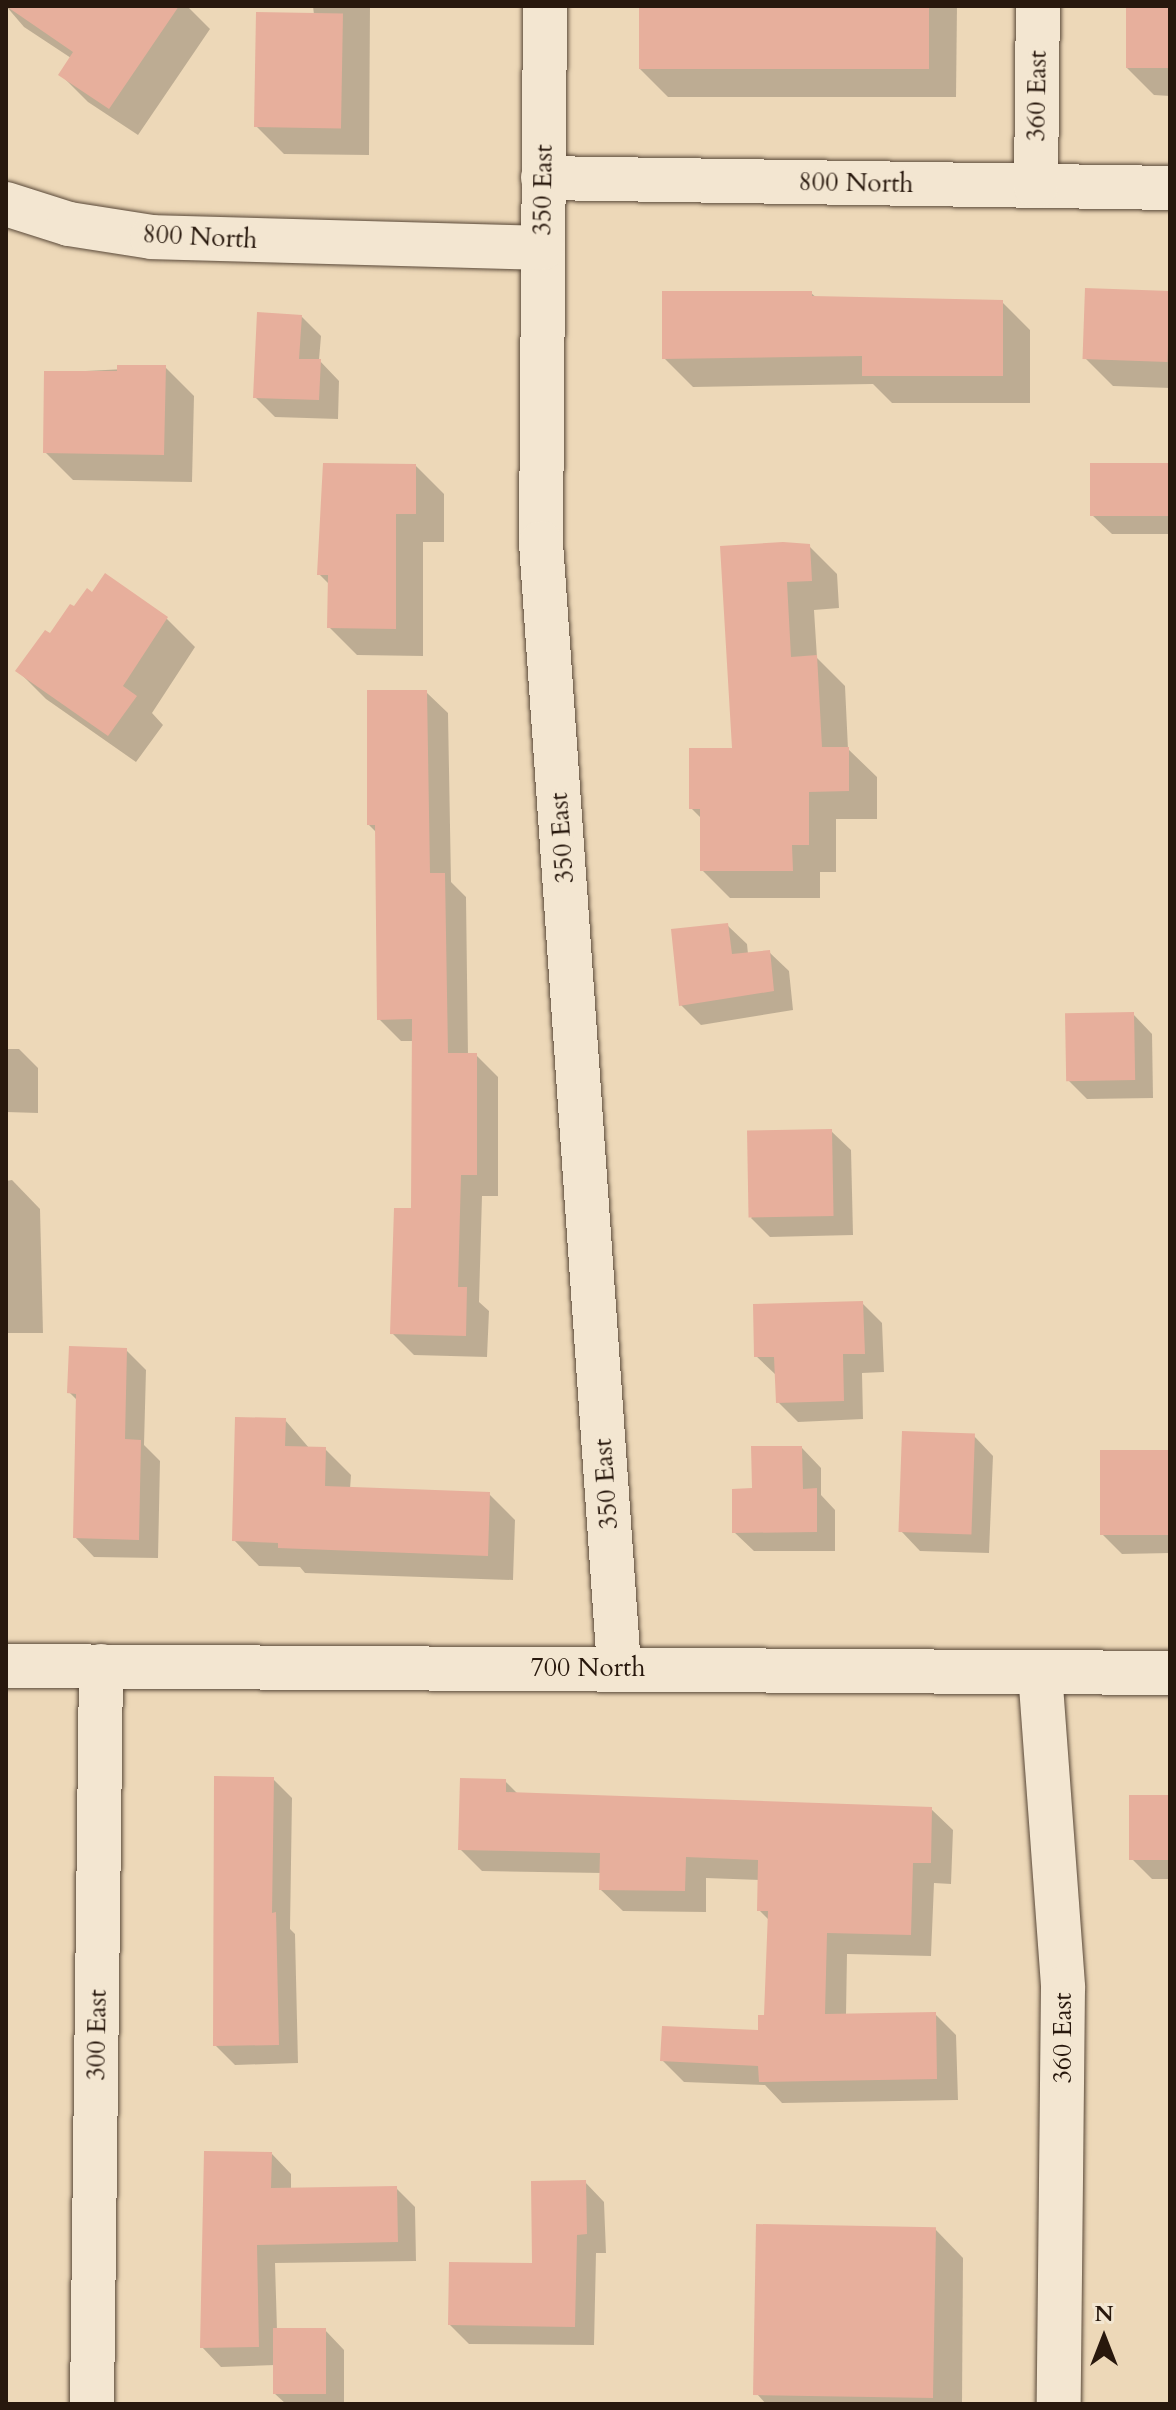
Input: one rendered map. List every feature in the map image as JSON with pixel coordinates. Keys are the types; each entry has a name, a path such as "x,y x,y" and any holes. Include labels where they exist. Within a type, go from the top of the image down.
{"street":[{"name":"350 East","path":"545,6 541,543 619,1668"},
{"name":"360 East","path":"1036,186 1038,6"},
{"name":"800 North","path":"543,178 1170,188"},
{"name":"800 North","path":"6,204 69,224 152,237 542,248"},
{"name":"700 North","path":"6,1666 1170,1673"},
{"name":"300 East","path":"92,2404 101,1666"},
{"name":"360 East","path":"1040,1672 1063,1988 1059,2404"}],"building":[{"path":"6,6 179,6 109,109 58,75 73,52"},
{"path":"639,6 929,6 929,69 639,69"},
{"path":"1126,6 1170,6 1170,68 1126,68"},
{"path":"256,12 343,14 341,129 254,127"},
{"path":"1085,288 1170,291 1167,362 1083,359"},
{"path":"662,291 812,291 812,296 1003,300 1003,376 862,376 862,356 662,359"},
{"path":"257,312 302,315 299,359 321,359 319,400 253,398"},
{"path":"117,365 166,365 164,455 43,453 44,371 117,371"},
{"path":"323,463 416,464 416,514 396,514 396,629 327,628 328,575 317,575"},
{"path":"1090,463 1170,463 1170,516 1090,516"},
{"path":"783,542 810,544 812,581 787,582 791,657 817,655 822,747 849,747 849,791 809,792 809,845 792,845 793,871 700,871 700,809 689,809 689,748 732,748 720,546"},
{"path":"105,573 168,617 123,686 137,696 108,736 15,671 45,630 50,633 70,604 74,606 87,588 92,592"},
{"path":"367,690 427,690 430,873 445,873 448,1053 477,1053 477,1175 461,1175 458,1287 467,1287 466,1336 390,1334 394,1208 411,1208 412,1019 377,1020 375,825 367,825"},
{"path":"728,923 732,954 770,950 774,991 679,1006 671,929"},
{"path":"1134,1012 1135,1080 1066,1081 1065,1013"},
{"path":"832,1129 834,1216 749,1217 747,1130"},
{"path":"863,1301 865,1354 843,1354 844,1401 776,1403 774,1357 754,1357 753,1304"},
{"path":"69,1346 127,1348 125,1439 141,1440 139,1540 73,1538 76,1394 67,1393"},
{"path":"235,1417 286,1418 285,1446 326,1447 325,1486 490,1492 488,1556 278,1548 278,1543 232,1541"},
{"path":"902,1431 975,1434 971,1534 898,1532"},
{"path":"751,1446 802,1446 803,1489 817,1488 817,1532 732,1533 732,1489 752,1488"},
{"path":"1100,1450 1170,1450 1170,1535 1100,1535"},
{"path":"214,1776 274,1777 272,1913 276,1912 279,2045 213,2046"},
{"path":"460,1778 506,1779 506,1792 932,1807 931,1863 913,1863 911,1935 827,1933 825,2014 936,2012 937,2079 759,2082 758,2066 660,2061 662,2026 758,2030 758,2015 764,2015 768,1911 757,1911 758,1860 686,1857 685,1891 599,1890 600,1853 458,1850"},
{"path":"1129,1795 1170,1795 1170,1860 1129,1860"},
{"path":"204,2151 272,2152 271,2188 397,2186 398,2242 257,2245 259,2347 200,2348"},
{"path":"586,2180 587,2234 577,2235 575,2327 448,2325 449,2262 532,2263 531,2181"},
{"path":"756,2224 936,2227 933,2398 753,2395"},
{"path":"273,2328 326,2328 326,2394 273,2394"}]}
